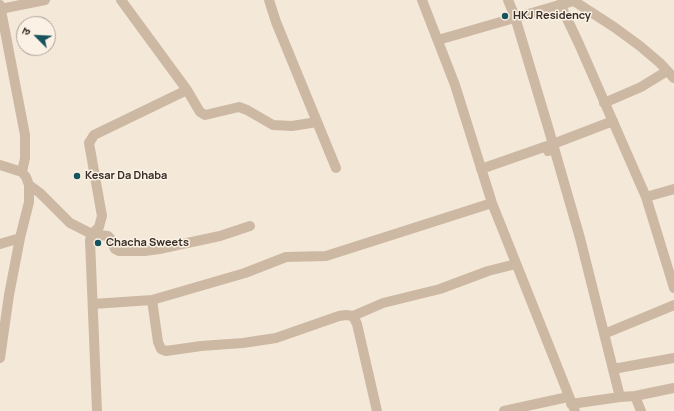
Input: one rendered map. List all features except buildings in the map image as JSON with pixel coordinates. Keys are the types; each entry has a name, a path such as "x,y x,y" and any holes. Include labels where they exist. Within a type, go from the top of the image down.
{"street":[{"path":"22,172 25,158 25,135 0,8 45,0"},
{"path":"121,0 187,90 200,112 205,114 238,107 247,110 273,125 292,126 317,122"},
{"path":"269,0 276,22 336,168"},
{"path":"422,0 455,85 492,203 571,404"},
{"path":"508,0 515,17 580,238 620,397"},
{"path":"438,40 560,4 575,1 640,46 671,74 604,103"},
{"path":"560,4 646,198 674,288"},
{"path":"97,411 90,240 92,234 99,227 102,216 89,143 90,139 94,135 187,90"},
{"path":"481,169 547,146 548,151 554,146 613,121"},
{"path":"0,165 22,172 29,185 29,202 5,297 0,358"},
{"path":"29,185 40,193 70,223 92,234 108,236 115,249 119,251 145,251 220,236 250,226"},
{"path":"646,198 674,189"},
{"path":"93,304 152,300 244,273 286,257 326,256 492,203"},
{"path":"0,244 20,238"},
{"path":"152,300 158,342 161,349 166,351 276,338 339,316 353,316 383,303 440,289 488,271 516,264"},
{"path":"604,334 674,305"},
{"path":"353,316 357,324 377,411"},
{"path":"613,370 674,358"},
{"path":"504,411 635,396 674,388"},
{"path":"635,396 641,411"}],"place":[{"name":"HKJ Residency","path":"505,16"},
{"name":"Kesar Da Dhaba","path":"77,176"},
{"name":"Chacha Sweets","path":"98,243"}]}
